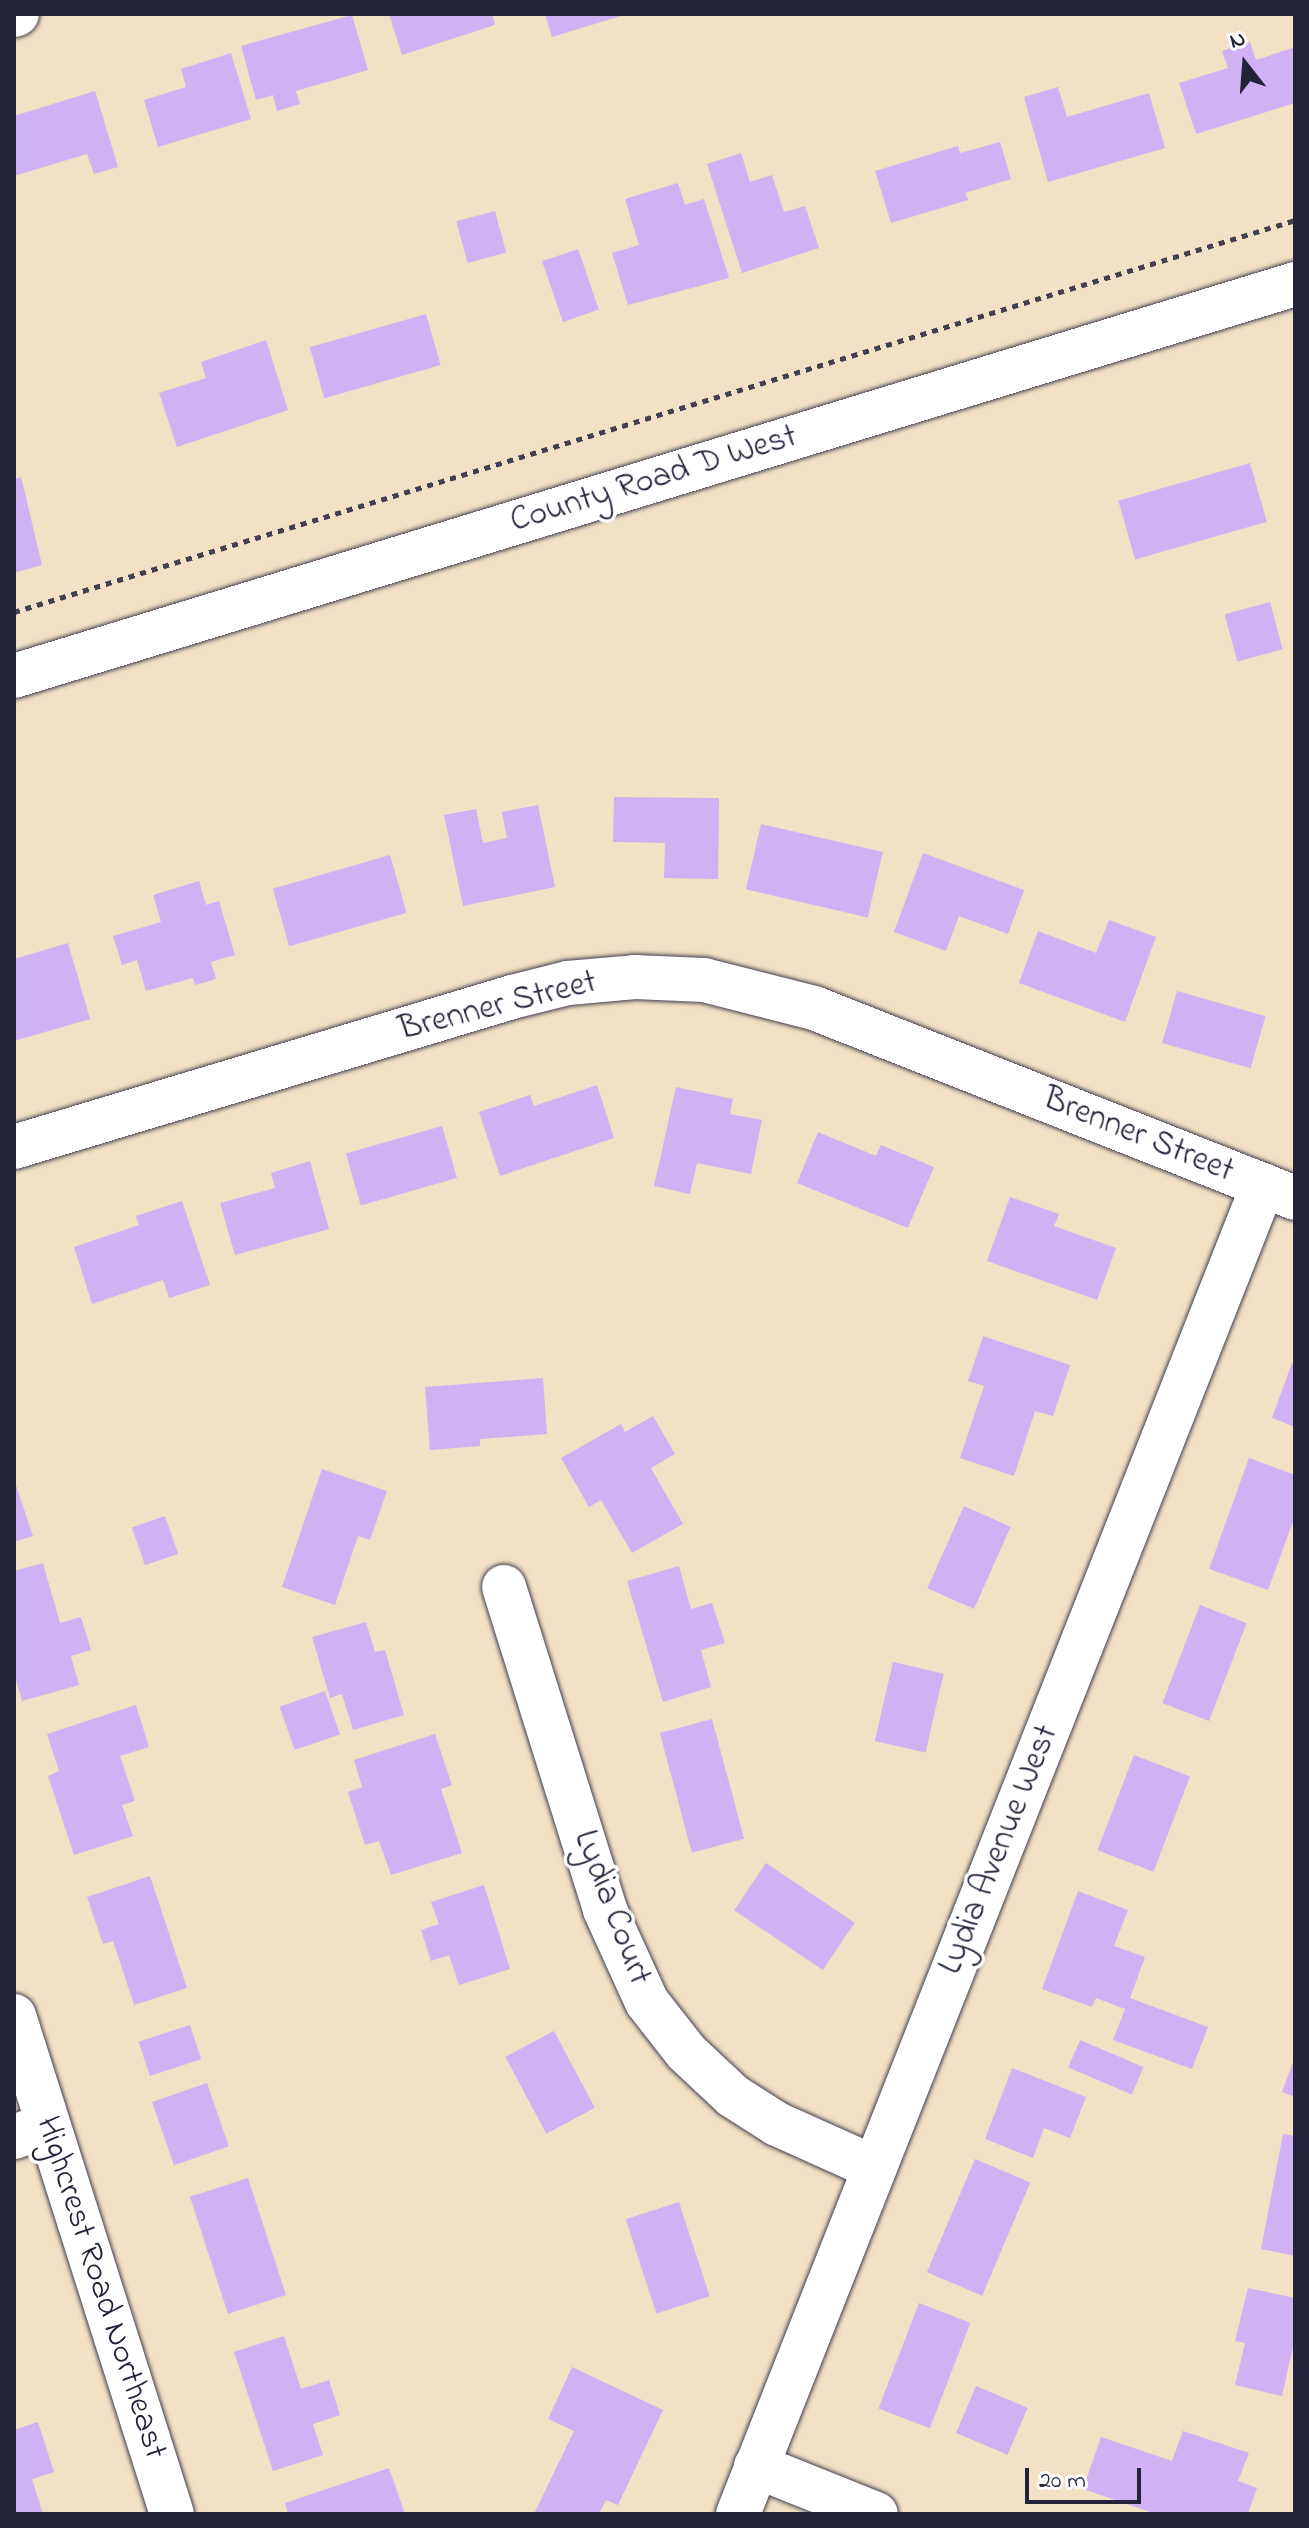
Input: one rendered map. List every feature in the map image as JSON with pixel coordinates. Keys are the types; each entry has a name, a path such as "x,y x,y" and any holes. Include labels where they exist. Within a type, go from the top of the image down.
{"street":[{"name":"County Road D West","path":"14,676 1295,284"},
{"name":"Brenner Street","path":"14,1147 512,997 568,983 635,977 704,980 814,1008 1279,1191"},
{"name":"Lydia Avenue West","path":"738,2514 875,2168 1279,1191"},
{"name":"Lydia Court","path":"504,1587 605,1910 647,2002 686,2052 733,2096 777,2124 875,2168"},
{"name":"Highcrest Road Northeast","path":"14,2016 31,2131 172,2514"},
{"path":"756,2466 876,2514"}],"path":[{"path":"14,612 1295,220"}],"building":[{"path":"389,14 492,14 495,25 402,55"},
{"path":"545,14 624,14 624,15 552,37"},
{"path":"352,15 368,70 296,91 300,104 277,111 273,95 256,100 241,46"},
{"path":"1250,42 1256,60 1295,47 1295,103 1196,134 1179,83 1228,68 1222,51"},
{"path":"231,53 251,119 158,147 144,100 186,87 181,69"},
{"path":"1058,87 1067,117 1149,93 1165,148 1048,182 1024,97"},
{"path":"95,91 118,167 94,174 87,154 14,176 14,116"},
{"path":"1000,142 1011,179 965,193 968,200 891,223 875,171 958,146 960,153"},
{"path":"741,153 750,182 772,175 784,212 805,206 819,248 742,273 707,164"},
{"path":"678,183 685,205 704,199 729,278 628,305 612,253 639,245 625,199"},
{"path":"495,211 506,253 467,263 456,221"},
{"path":"578,249 599,310 563,322 542,261"},
{"path":"426,314 441,365 324,398 310,347"},
{"path":"266,340 288,410 177,447 159,393 206,378 201,362"},
{"path":"1250,463 1267,522 1135,559 1118,501"},
{"path":"21,477 42,565 14,573 14,479"},
{"path":"1270,602 1283,649 1237,661 1225,614"},
{"path":"614,797 719,798 718,879 664,878 665,843 613,842"},
{"path":"538,805 555,887 463,906 444,815 476,809 483,843 507,838 502,812"},
{"path":"761,824 883,852 868,917 746,889"},
{"path":"923,853 1024,890 1008,934 959,916 946,951 894,932"},
{"path":"390,855 407,913 289,946 273,889"},
{"path":"199,881 206,905 219,901 235,955 211,962 216,979 195,985 193,978 146,991 137,960 122,965 113,936 161,922 153,895"},
{"path":"1109,920 1156,937 1125,1022 1019,983 1038,931 1096,953"},
{"path":"68,943 90,1019 14,1041 14,959"},
{"path":"1177,991 1265,1016 1251,1068 1162,1043"},
{"path":"597,1085 614,1138 500,1176 479,1112 530,1095 534,1106"},
{"path":"676,1087 733,1099 730,1114 762,1120 751,1174 697,1163 690,1194 654,1186"},
{"path":"442,1126 457,1178 361,1205 346,1154"},
{"path":"818,1132 876,1156 881,1145 934,1167 908,1228 797,1183"},
{"path":"310,1161 329,1229 235,1255 220,1203 275,1188 271,1173"},
{"path":"1010,1197 1059,1214 1054,1226 1116,1248 1097,1300 987,1261"},
{"path":"182,1201 210,1285 169,1298 163,1280 92,1304 74,1247 139,1225 136,1216"},
{"path":"983,1336 1070,1365 1053,1416 1035,1411 1014,1476 960,1458 984,1386 968,1381"},
{"path":"1292,1363 1295,1364 1295,1427 1272,1418"},
{"path":"543,1378 547,1434 480,1439 480,1446 430,1450 425,1387"},
{"path":"653,1416 675,1454 651,1468 683,1524 632,1553 601,1500 589,1507 561,1458 621,1424 625,1432"},
{"path":"1249,1458 1295,1475 1295,1516 1268,1590 1209,1569"},
{"path":"322,1469 387,1491 370,1540 358,1536 335,1605 282,1587"},
{"path":"14,1479 33,1536 14,1542"},
{"path":"964,1506 1011,1527 974,1609 927,1588"},
{"path":"165,1516 178,1554 145,1565 132,1527"},
{"path":"43,1563 60,1623 81,1617 91,1650 71,1656 79,1685 22,1701 14,1672 14,1571"},
{"path":"679,1566 691,1609 712,1603 725,1643 701,1650 711,1687 663,1702 627,1581"},
{"path":"1200,1605 1247,1623 1209,1721 1162,1703"},
{"path":"366,1622 375,1652 385,1650 404,1715 353,1730 342,1694 330,1698 312,1637"},
{"path":"893,1662 944,1674 925,1753 875,1741"},
{"path":"325,1691 340,1734 295,1750 280,1707"},
{"path":"136,1705 149,1747 120,1756 135,1801 122,1805 133,1836 74,1855 48,1776 59,1771 47,1734"},
{"path":"712,1719 744,1839 692,1853 660,1733"},
{"path":"435,1734 452,1785 441,1789 462,1853 391,1875 379,1841 365,1845 348,1792 362,1787 354,1760"},
{"path":"1134,1755 1190,1777 1153,1872 1097,1850"},
{"path":"766,1863 855,1923 823,1970 734,1910"},
{"path":"150,1876 187,1988 134,2005 113,1941 103,1944 87,1897"},
{"path":"484,1885 510,1969 459,1985 449,1955 431,1961 421,1930 439,1924 431,1902"},
{"path":"1078,1891 1128,1910 1114,1946 1145,1957 1130,1998 1208,2027 1192,2069 1113,2040 1125,2009 1096,1998 1092,2007 1042,1989"},
{"path":"190,2025 201,2059 150,2076 139,2042"},
{"path":"554,2031 595,2108 546,2134 505,2057"},
{"path":"1080,2040 1144,2067 1132,2095 1068,2068"},
{"path":"1295,2057 1295,2097 1282,2092"},
{"path":"1012,2068 1086,2097 1070,2138 1044,2128 1033,2158 985,2139"},
{"path":"207,2083 229,2146 174,2165 152,2102"},
{"path":"1283,2134 1295,2136 1295,2256 1261,2249"},
{"path":"975,2159 1030,2182 982,2296 927,2272"},
{"path":"248,2178 286,2295 228,2314 190,2197"},
{"path":"679,2202 710,2296 656,2313 626,2219"},
{"path":"1248,2288 1295,2298 1295,2338 1282,2396 1235,2385 1245,2343 1235,2341"},
{"path":"919,2303 970,2323 930,2428 879,2408"},
{"path":"284,2336 301,2389 329,2380 340,2415 313,2424 323,2455 273,2471 234,2352"},
{"path":"572,2367 663,2410 618,2505 606,2500 599,2514 534,2514 574,2431 548,2419"},
{"path":"976,2386 1028,2408 1008,2455 956,2433"},
{"path":"38,2422 54,2472 32,2479 43,2514 14,2514 14,2430"},
{"path":"1183,2431 1249,2453 1238,2481 1257,2488 1248,2514 1156,2514 1083,2489 1101,2437 1172,2461"},
{"path":"389,2468 405,2514 288,2514 285,2503"}]}
